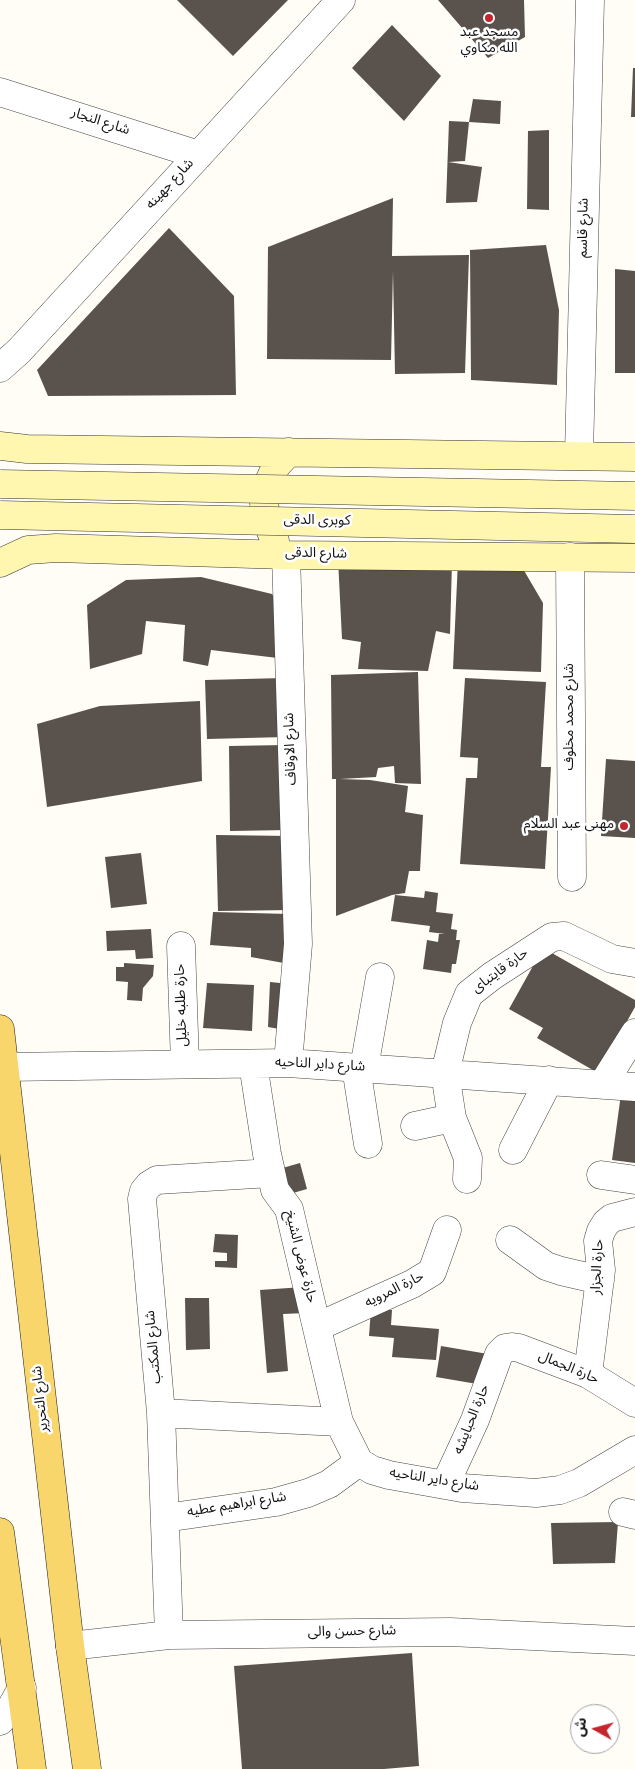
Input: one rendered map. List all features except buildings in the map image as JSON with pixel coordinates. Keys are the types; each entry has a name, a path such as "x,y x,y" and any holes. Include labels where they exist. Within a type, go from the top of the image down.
{"main road":[{"name":"شارع التحرير","path":"0,1029 70,1646 87,1769"},
{"path":"0,1532 32,1769"}],"street":[{"name":"شارع جهينه","path":"0,368 19,351 341,0"},
{"name":"شارع قاسم","path":"579,455 590,0"},
{"name":"شارع النجار","path":"0,92 199,154"},
{"path":"0,446 27,449 635,457"},
{"path":"190,552 203,538 211,520 214,502 212,482 205,465 193,451"},
{"path":"286,554 274,540 267,522 264,503 268,484 276,466 289,452"},
{"path":"0,484 635,496"},
{"name":"كوبرى الدقى","path":"0,515 635,529"},
{"name":"شارع الدقى","path":"0,563 28,550 56,548 286,554 635,558"},
{"name":"شارع الاوقاف","path":"286,554 298,944 288,1063"},
{"name":"شارع محمد مخلوف","path":"570,557 572,876"},
{"name":"حارة قايتباى","path":"445,1073 457,1023 469,994 492,976 552,938 564,936 612,959 635,963"},
{"name":"حارة طلبه خليل","path":"181,946 185,1064"},
{"path":"368,1144 360,1068 380,977"},
{"path":"603,1084 635,1033"},
{"name":"شارع داير الناحيه","path":"5,1067 288,1063 635,1087"},
{"name":"حارة عوض الشيخ","path":"253,1064 266,1154 276,1190 289,1209 339,1422"},
{"path":"445,1073 452,1118 468,1158 467,1179"},
{"path":"513,1150 549,1080"},
{"path":"414,1126 452,1118"},
{"name":"شارع المكتب","path":"169,1635 161,1413 142,1199 144,1191 157,1180 271,1173"},
{"path":"601,1175 635,1180"},
{"name":"حارة الجزار","path":"588,1374 600,1280 601,1260 598,1241 601,1231 612,1218 635,1212"},
{"name":"حارة المرويه","path":"317,1327 412,1284 432,1272 447,1230"},
{"path":"510,1240 546,1266 600,1280"},
{"name":"حارة الجمال","path":"499,1354 505,1348 512,1347 588,1374 635,1403"},
{"name":"حارة الحبايشه","path":"445,1485 475,1420 499,1354"},
{"path":"161,1413 339,1422 359,1462"},
{"name":"شارع داير الناحيه","path":"359,1462 372,1470 389,1475 462,1488 536,1493 560,1490 579,1483 635,1450"},
{"name":"شارع ابراهيم عطيه","path":"165,1518 276,1502 308,1493 329,1484 359,1462"},
{"name":"شارع حسن والى","path":"70,1646 169,1635 450,1632 635,1641"},
{"path":"0,1721 12,1706 22,1688"}],"place":[{"name":"مسجد عبد الله مكاوي","path":"489,18"},
{"name":"مهنى عبد السلام","path":"624,826"}]}
